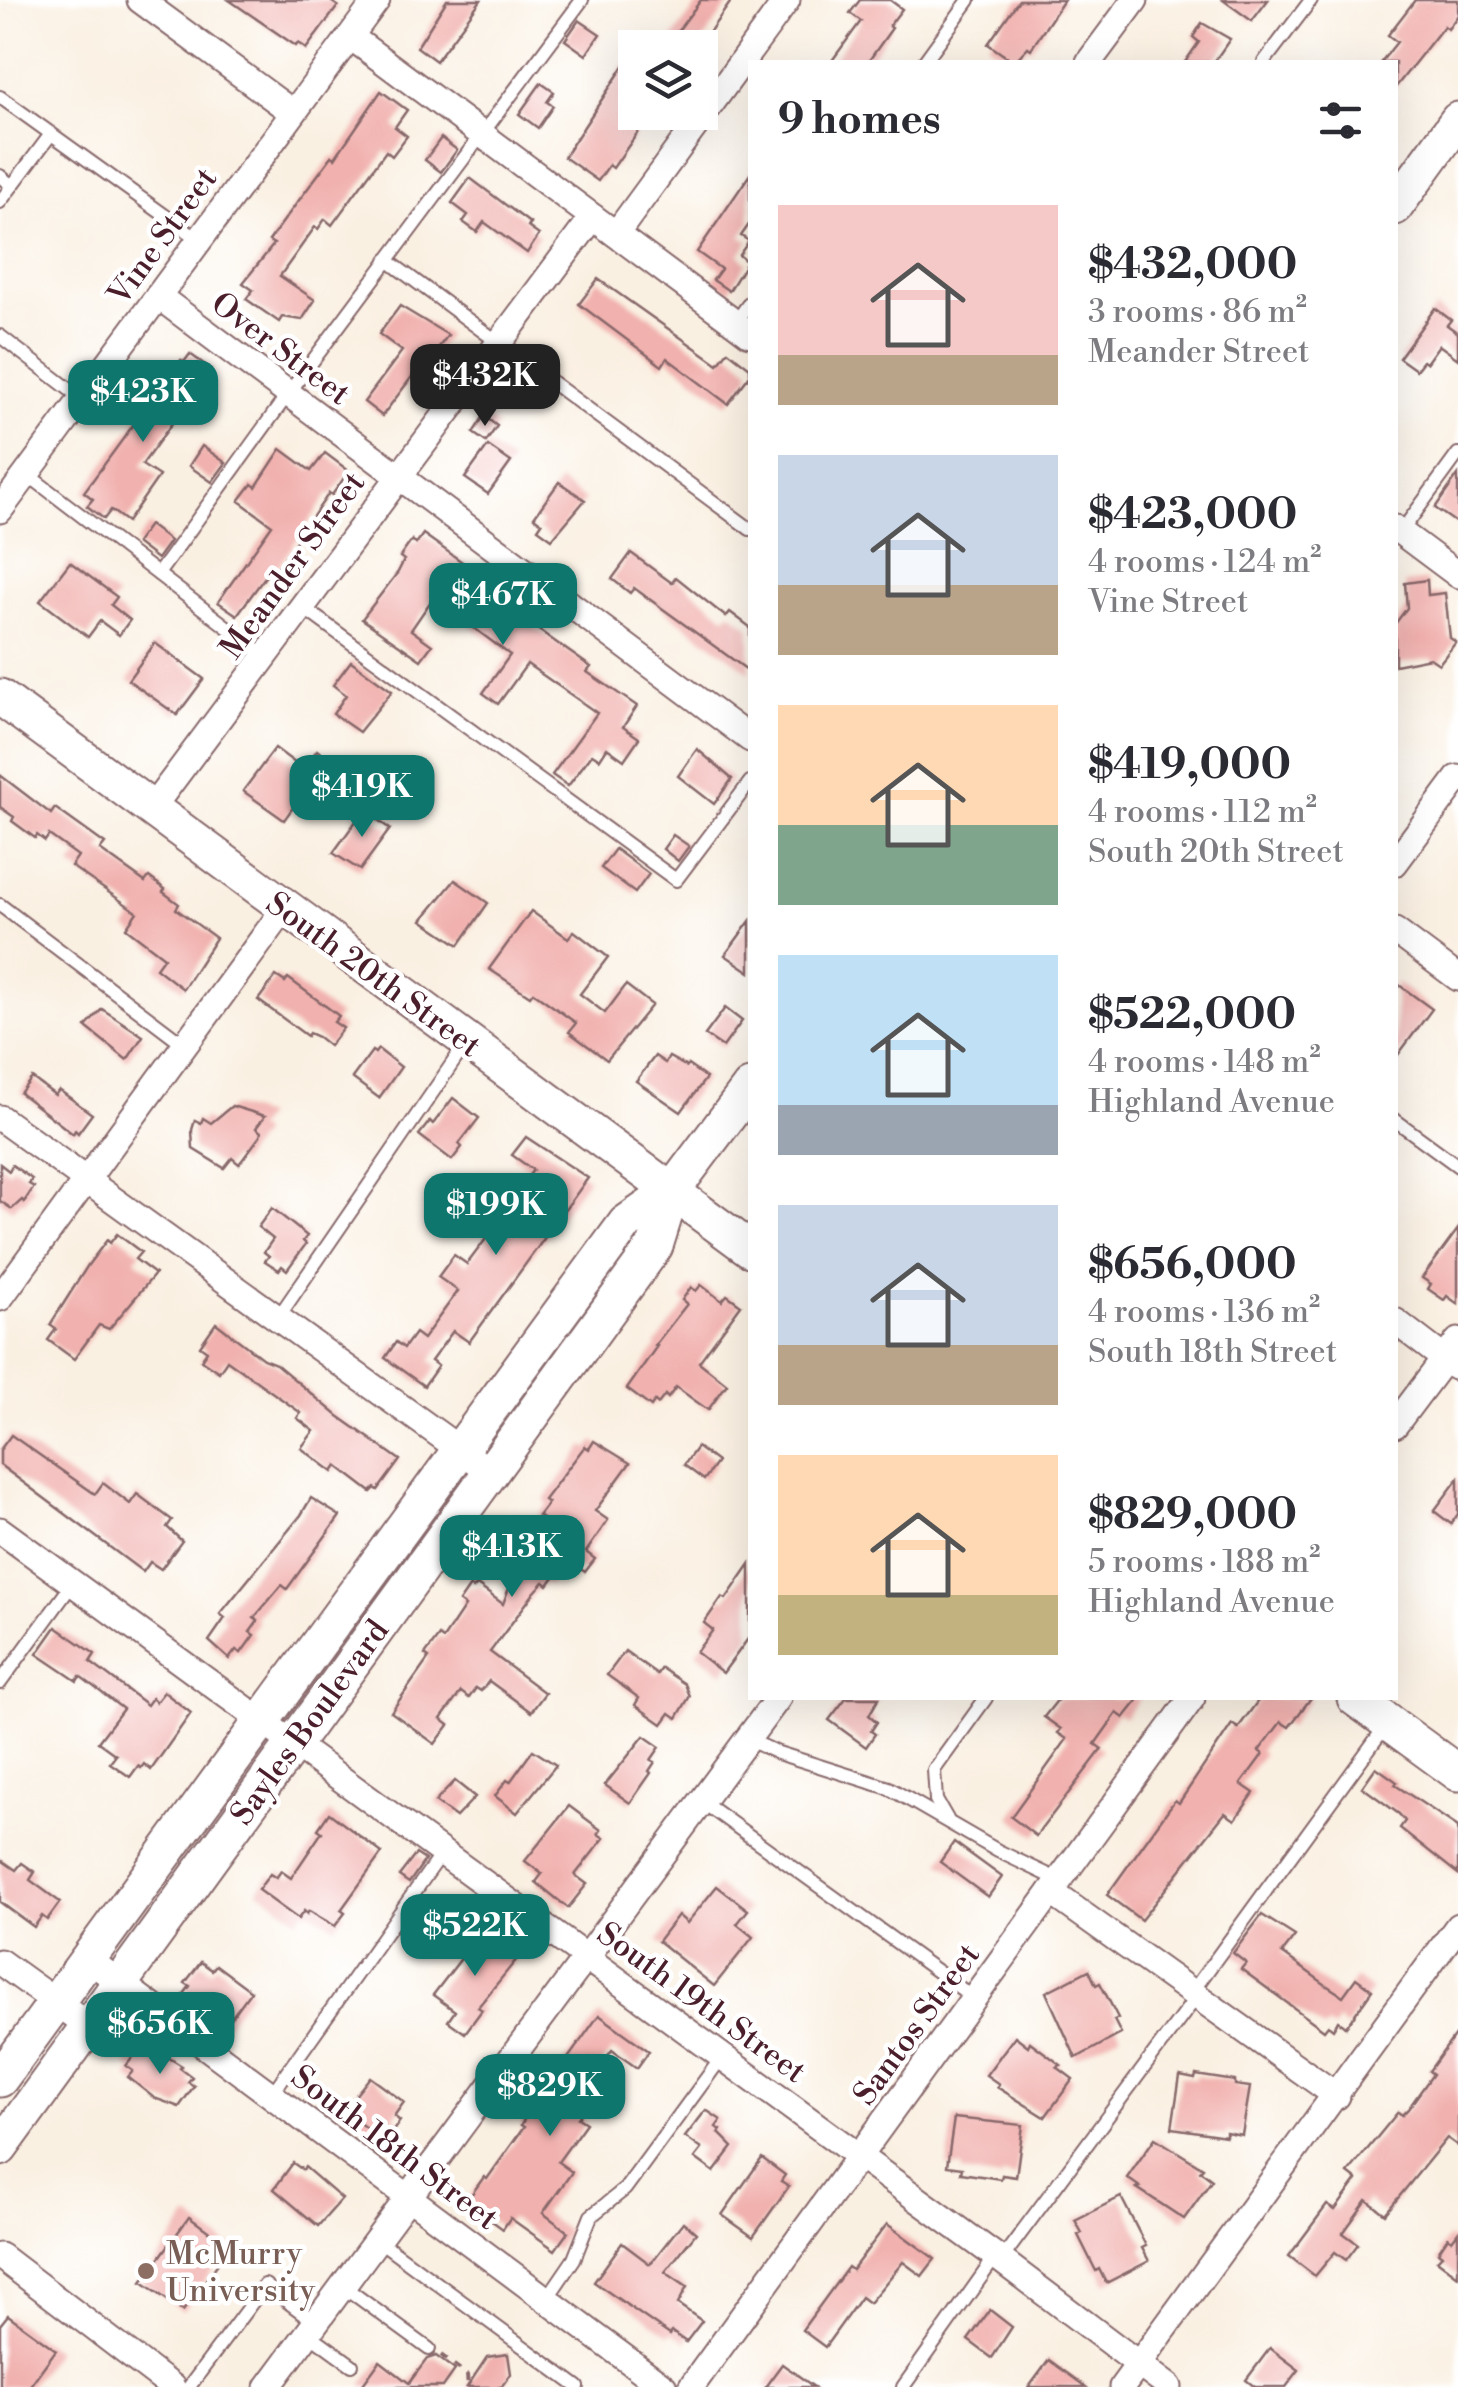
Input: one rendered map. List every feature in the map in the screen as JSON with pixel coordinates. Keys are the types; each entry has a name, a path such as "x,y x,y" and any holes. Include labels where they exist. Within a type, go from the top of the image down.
{"main road":[{"path":"1398,204 1458,120"},
{"name":"South 20th Street","path":"0,697 748,1248"},
{"name":"Sayles Boulevard","path":"0,2079 626,1224 672,1191 748,1090"},
{"name":"Sayles Boulevard","path":"0,2148 655,1246 672,1191"},
{"path":"1358,1700 1458,1773"}],"street":[{"path":"140,0 292,112"},
{"name":"Vine Street","path":"0,510 377,0"},
{"path":"616,234 787,0"},
{"path":"1090,60 1134,0"},
{"path":"351,37 616,234 745,320"},
{"name":"Meander Street","path":"152,808 593,217"},
{"name":"Over Street","path":"158,296 747,730"},
{"path":"1398,530 1458,574"},
{"path":"1398,859 1458,778"},
{"path":"0,1298 285,908"},
{"path":"1398,934 1458,978"},
{"path":"0,1118 491,1472"},
{"path":"1398,1323 1453,1356 1398,1421"},
{"name":"South 19th Street","path":"0,1530 1170,2387"},
{"path":"268,2387 776,1700"},
{"name":"Santos Street","path":"692,2387 1191,1700"},
{"path":"1055,1886 1194,1994 1337,2096"},
{"path":"1122,2387 1458,1926"},
{"name":"South 18th Street","path":"88,1959 664,2387"},
{"path":"0,1962 88,2026"},
{"path":"0,2256 172,2387"}],"lane":[{"path":"158,574 582,0"},
{"path":"925,60 969,0"},
{"path":"1266,60 1311,0"},
{"path":"0,97 199,240"},
{"path":"0,202 51,134"},
{"path":"0,176 12,186"},
{"path":"388,260 748,527"},
{"path":"0,336 82,398"},
{"path":"1398,530 1458,454"},
{"path":"27,474 265,656"},
{"path":"301,606 676,880 748,785"},
{"path":"0,905 185,1045"},
{"path":"277,1318 467,1042"},
{"path":"1398,1122 1458,1166"},
{"path":"0,1682 73,1583"},
{"path":"948,1821 936,1800 934,1770 985,1700"},
{"path":"902,2387 1194,1994 1388,1722"},
{"path":"747,1739 778,1753 889,1788 1055,1886"},
{"path":"701,1801 974,1998"},
{"path":"271,2096 442,1853"},
{"path":"546,2300 574,2259 592,2216 625,2189 722,2057"},
{"path":"377,2239 578,2387"},
{"path":"189,2387 265,2285 352,2365"},
{"path":"343,2286 431,2349"}],"path":[{"path":"431,2349 468,2375 468,2387"}],"building":[{"path":"229,0 329,0 338,6 306,49"},
{"path":"447,0 481,0 436,61 417,47"},
{"path":"701,0 732,0 711,30 678,30"},
{"path":"860,0 890,0 902,9 869,60 832,60 861,21 850,13"},
{"path":"1019,0 1064,0 1031,49 1028,47 1016,60 988,44"},
{"path":"1223,0 1268,0 1252,21"},
{"path":"1415,0 1458,0 1458,15 1448,29 1444,26 1398,84 1398,60 1383,60 1397,42 1388,35"},
{"path":"579,20 600,34 586,55 565,40"},
{"path":"1202,23 1230,39 1215,60 1186,60 1199,42 1193,37"},
{"path":"618,75 618,130 639,130 613,168 609,165 598,181 564,157"},
{"path":"541,83 554,92 547,102 553,106 538,128 519,114"},
{"path":"381,91 407,110 395,127 407,136 392,156 386,151 332,225 325,219 318,229 315,227 280,276 315,300 302,320 282,317 279,322 246,299 253,290 243,283 274,244 269,241 332,156 335,158"},
{"path":"441,138 457,150 441,172 425,160"},
{"path":"748,177 748,226 741,236 748,242 739,255 747,262 729,291 713,280 721,269 697,252"},
{"path":"470,178 531,224 528,227 539,235 527,253 484,222 477,232 463,222 468,215 452,203"},
{"path":"598,279 718,364 728,351 748,366 748,378 728,404 667,358 662,366 579,304"},
{"path":"400,306 448,335 382,416 364,402 402,351 379,334"},
{"path":"1435,308 1451,320 1447,325 1458,333 1458,359 1439,345 1416,370 1399,358"},
{"path":"190,354 211,369 142,465 159,476 127,522 111,510 104,519 87,506 93,499 84,492 181,360 184,362"},
{"path":"484,416 497,426 486,442 473,433"},
{"path":"202,446 226,463 212,482 189,466"},
{"path":"488,446 511,462 488,494 465,478"},
{"path":"281,449 311,471 325,453 349,471 332,495 329,493 274,573 270,570 237,615 218,602 272,525 239,501 252,484 256,487"},
{"path":"1458,475 1458,524 1435,508"},
{"path":"559,482 585,500 552,539 538,529 542,523 534,517"},
{"path":"149,525 170,541 157,559 136,543"},
{"path":"423,534 472,569 465,578 591,667 587,672 637,706 623,727 639,738 624,760 607,748 600,759 592,754 568,786 552,775 597,713 527,664 498,704 483,693 510,655 470,625 481,609 444,582 411,630 432,645 421,660 362,619 398,572 404,560 400,557 412,540 416,544"},
{"path":"631,553 672,583 676,577 726,617 730,612 748,626 748,671 634,588 630,593 612,579"},
{"path":"70,562 117,597 111,605 130,620 119,635 100,621 88,637 40,601"},
{"path":"1427,580 1428,595 1445,593 1450,638 1456,642 1439,664 1430,658 1398,664 1398,620 1407,608 1405,583"},
{"path":"155,643 204,679 177,715 128,680"},
{"path":"351,661 392,691 359,732 333,714 346,695 333,685"},
{"path":"275,748 303,769 317,750 336,765 314,793 307,788 284,820 243,791"},
{"path":"697,749 732,779 714,804 678,776"},
{"path":"0,775 51,814 55,808 105,844 100,850 145,882 149,877 165,889 163,892 179,904 176,909 216,938 183,989 156,968 164,957 126,928 137,912 71,866 78,856 49,835 45,841 37,835 35,838 0,807"},
{"path":"366,777 382,789 367,810 351,798"},
{"path":"364,810 390,829 360,870 333,853"},
{"path":"673,835 689,846 678,861 663,849"},
{"path":"615,849 649,874 635,893 601,868"},
{"path":"455,880 488,903 459,945 422,920"},
{"path":"531,911 568,938 574,931 608,957 580,994 605,1013 626,985 652,1005 607,1060 569,1032 576,1023 533,992 530,996 489,969"},
{"path":"748,924 748,971 725,955"},
{"path":"276,976 285,982 288,978 339,1016 334,1022 343,1028 329,1046 318,1037 309,1033 307,1036 258,1000"},
{"path":"1398,984 1432,1009 1398,1055"},
{"path":"725,1008 742,1021 723,1047 705,1035"},
{"path":"102,1009 143,1036 127,1060 86,1027"},
{"path":"378,1049 401,1067 379,1098 352,1078 372,1051"},
{"path":"655,1056 665,1063 669,1057 688,1065 706,1078 681,1112 636,1081"},
{"path":"32,1078 55,1095 59,1090 92,1114 78,1133 75,1130 73,1134 20,1093"},
{"path":"453,1098 479,1118 452,1160 419,1135"},
{"path":"232,1106 265,1116 256,1128 260,1136 243,1159 239,1164 232,1158 224,1168 193,1149 192,1130 195,1120 201,1123 203,1118 211,1123"},
{"path":"526,1137 588,1178 469,1342 453,1331 431,1361 438,1366 424,1386 385,1358 396,1342 404,1348 415,1333 423,1339 458,1291 438,1277 454,1255 467,1264 510,1207 507,1205 533,1170 512,1155"},
{"path":"0,1164 9,1171 12,1165 32,1179 29,1184 34,1187 24,1202 12,1209 0,1201"},
{"path":"272,1208 307,1236 303,1241 306,1244 287,1270 282,1266 279,1270 265,1261 269,1256 264,1252 273,1239 258,1227"},
{"path":"1458,1229 1458,1304 1428,1289 1431,1284 1422,1278"},
{"path":"117,1234 141,1252 135,1259 155,1274 109,1329 99,1325 74,1359 48,1340 56,1329 50,1325 88,1265 107,1240 110,1243"},
{"path":"701,1285 722,1301 727,1295 741,1305 699,1362 727,1384 708,1410 676,1387 668,1398 665,1395 651,1407 627,1389 687,1304 682,1300 691,1287 696,1291"},
{"path":"216,1323 400,1460 378,1490 371,1492 337,1466 333,1472 301,1448 314,1431 297,1418 301,1413 227,1360 219,1372 201,1360 207,1351 200,1346"},
{"path":"11,1435 95,1494 103,1483 130,1504 137,1494 172,1520 167,1527 182,1541 161,1569 150,1562 143,1572 0,1465 0,1450"},
{"path":"594,1441 630,1463 595,1511 608,1520 586,1552 595,1559 585,1572 567,1559 548,1585 544,1582 534,1593 490,1652 545,1693 531,1712 489,1681 481,1691 476,1688 469,1698 461,1692 441,1719 449,1725 435,1744 391,1712 429,1658 425,1655 439,1636 443,1639 465,1606 459,1602 470,1586 473,1589 477,1585 503,1604 516,1569 514,1561 506,1555 516,1541 535,1554 554,1527 538,1516 548,1503 544,1500 585,1446 589,1449"},
{"path":"697,1447 717,1462 704,1480 684,1465"},
{"path":"1458,1479 1458,1514 1451,1524 1434,1511"},
{"path":"311,1498 340,1516 287,1589 282,1585 254,1618 258,1621 250,1632 254,1635 241,1653 236,1650 229,1659 209,1641 225,1618 220,1614"},
{"path":"748,1567 748,1639 723,1673 696,1652 713,1630 704,1623 722,1597 726,1599"},
{"path":"56,1627 95,1654 90,1662 147,1705 152,1698 156,1702 164,1692 191,1713 151,1770 144,1764 138,1766 130,1777 110,1763 116,1755 98,1742 123,1709 80,1676 77,1681 37,1654"},
{"path":"625,1651 657,1674 661,1668 685,1684 690,1696 677,1718 670,1713 662,1724 635,1705 639,1698 607,1675"},
{"path":"844,1700 878,1700 869,1715 877,1722 871,1731 875,1734 866,1747 829,1720"},
{"path":"1057,1700 1138,1700 1124,1718 1117,1713 1095,1744 1102,1749 1036,1836 1011,1817 1067,1739 1058,1733 1061,1729 1044,1717"},
{"path":"1259,1700 1309,1700 1289,1727 1281,1722 1259,1751 1263,1754 1241,1784 1254,1793 1235,1820 1225,1813 1141,1920 1107,1895 1175,1800 1179,1803 1232,1724 1238,1728"},
{"path":"644,1736 660,1747 651,1760 655,1762 651,1773 630,1803 605,1785"},
{"path":"533,1750 556,1765 517,1813 495,1796"},
{"path":"1376,1767 1397,1782 1395,1785 1458,1827 1458,1874 1400,1828 1405,1821 1399,1814 1362,1787"},
{"path":"455,1781 475,1797 456,1817 435,1802"},
{"path":"569,1806 601,1830 598,1834 604,1838 575,1875 587,1884 568,1908 536,1882 542,1874 525,1861"},
{"path":"329,1813 382,1853 341,1910 345,1913 335,1926 309,1911 298,1919 258,1890 270,1874 276,1878 281,1871 291,1878 322,1832 318,1829"},
{"path":"954,1842 1002,1877 988,1897 940,1862"},
{"path":"416,1854 425,1860 409,1883 399,1876"},
{"path":"0,1859 16,1870 22,1863 35,1872 30,1880 60,1902 47,1920 42,1916 34,1927 0,1902"},
{"path":"717,1886 748,1910 737,1924 753,1937 714,1986 658,1941 678,1915 687,1923"},
{"path":"1262,1915 1295,1936 1282,1953 1326,1985 1343,1996 1356,1978 1372,1990 1346,2027 1338,2021 1333,2029 1328,2025 1324,2030 1241,1969 1246,1963 1233,1953"},
{"path":"483,1930 514,1952 512,1955 517,1959 478,2007 482,2010 465,2033 448,2021 455,2011 433,1995"},
{"path":"201,1962 212,1970 216,1965 251,1991 226,2025 184,1994 190,1986 185,1983"},
{"path":"1089,1970 1118,2018 1114,2020 1121,2034 1076,2058 1046,1992"},
{"path":"599,2015 649,2051 637,2068 612,2050 590,2080 593,2082 586,2092 593,2097 578,2118 586,2123 558,2162 572,2172 543,2213 568,2232 555,2250 510,2218 503,2229 466,2202 524,2127 524,2120 516,2114 526,2100 534,2106"},
{"path":"1458,2031 1458,2146 1447,2138 1385,2214 1367,2200 1343,2233 1358,2244 1346,2260 1335,2252 1315,2276 1289,2256 1327,2205 1335,2210 1357,2180 1348,2173 1398,2112 1402,2115 1408,2109"},
{"path":"1015,2036 1028,2046 1030,2042 1073,2079 1045,2117 997,2087 999,2084 986,2075"},
{"path":"150,2046 192,2077 188,2082 194,2086 179,2107 154,2098 128,2077 133,2071 126,2066 140,2048 146,2052"},
{"path":"1196,2075 1250,2087 1242,2135 1172,2128 1180,2076 1195,2079"},
{"path":"370,2077 404,2102 394,2116 400,2121 385,2142 343,2111"},
{"path":"706,2110 721,2120 716,2127 733,2147 714,2172 695,2158 702,2149 685,2137"},
{"path":"954,2118 1023,2125 1016,2177 1002,2175 1001,2179 961,2173 962,2168 947,2166"},
{"path":"1155,2138 1203,2168 1200,2171 1212,2180 1184,2219 1127,2178"},
{"path":"762,2158 785,2175 781,2181 789,2186 753,2237 722,2215"},
{"path":"293,2163 303,2170 305,2167 342,2199 318,2226 274,2189"},
{"path":"1121,2197 1146,2246 1142,2248 1149,2261 1106,2283 1078,2235 1082,2233 1075,2220"},
{"path":"189,2217 230,2247 183,2311 142,2282"},
{"path":"683,2222 696,2233 665,2272 687,2287 678,2304 702,2321 686,2342 594,2282 622,2243 650,2264"},
{"path":"887,2224 935,2259 922,2276 903,2262 869,2303 861,2297 825,2347 802,2330 848,2267 852,2270"},
{"path":"1458,2232 1458,2276 1437,2260 1448,2237 1452,2240"},
{"path":"990,2310 1012,2327 992,2358 968,2340"},
{"path":"8,2315 56,2350 29,2387 0,2387 0,2325"},
{"path":"1270,2348 1299,2370 1286,2387 1255,2387 1246,2380"},
{"path":"508,2354 511,2374 501,2387 467,2387 487,2357"},
{"path":"436,2356 455,2370 443,2387 361,2387 380,2361 409,2383 427,2359"},
{"path":"1049,2360 1086,2387 1029,2387"},
{"path":"782,2364 814,2387 765,2387"}],"place":[{"name":"McMurry University","path":"146,2271"}]}
